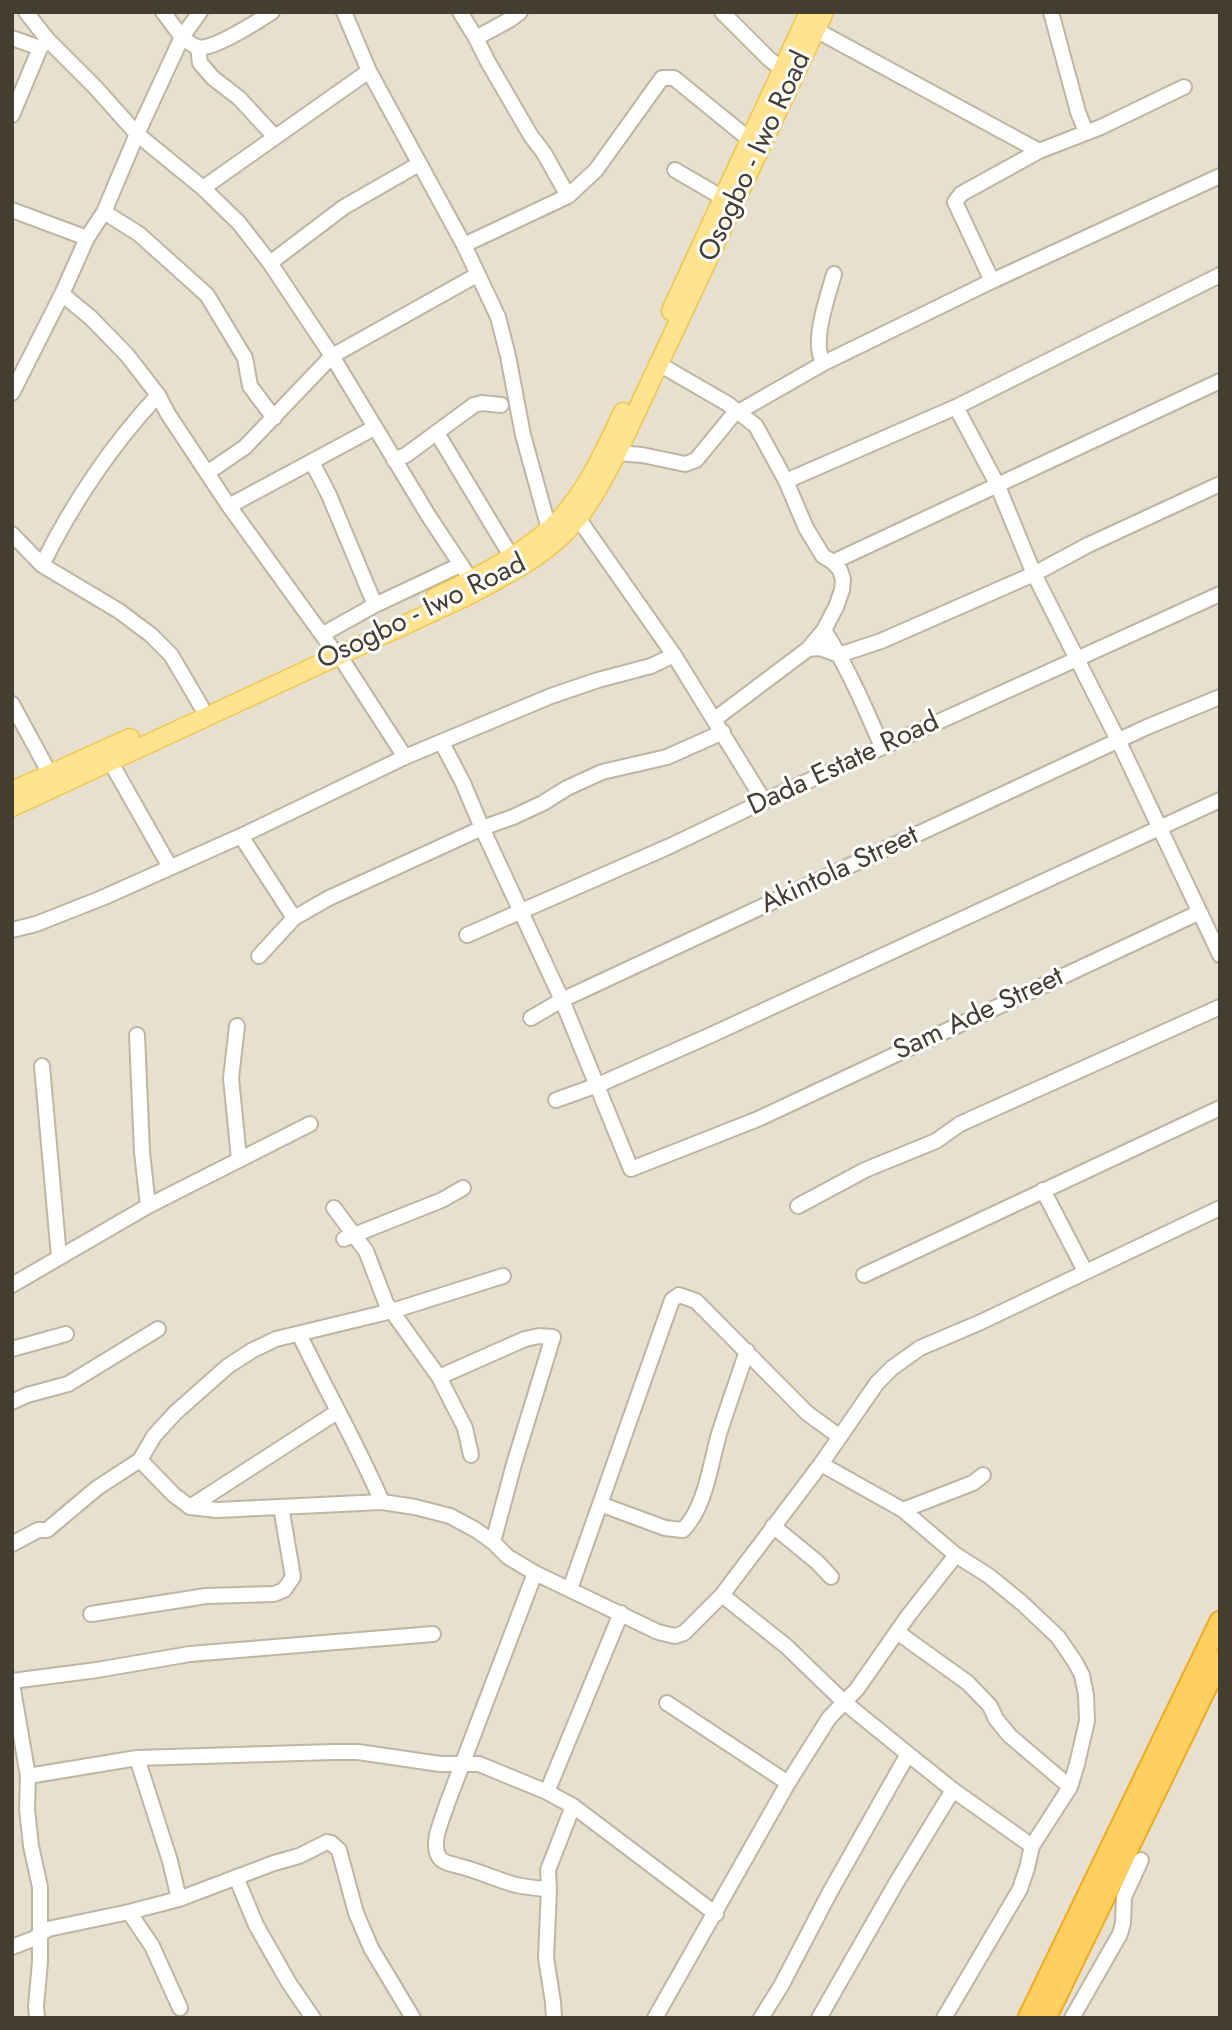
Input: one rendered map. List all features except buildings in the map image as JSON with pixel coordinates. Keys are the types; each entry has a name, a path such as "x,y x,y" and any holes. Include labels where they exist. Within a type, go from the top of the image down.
{"highway":[{"path":"1028,2018 1220,1621"},
{"path":"1046,2018 1220,1660"}],"main road":[{"name":"Osogbo - Iwo Road","path":"12,791 471,580 550,529 580,494 602,454 782,69 809,18 824,12"},
{"name":"Osogbo - Iwo Road","path":"12,807 110,761 331,645 469,595 539,554 567,530 590,501 617,453 659,364 809,18"}],"street":[{"path":"26,12 44,44 95,87 137,134 203,188 239,223 270,263 332,356 374,428 471,580"},
{"path":"163,12 182,37 198,48 208,47 231,36 272,12"},
{"path":"12,393 87,238 104,212 182,37 200,12"},
{"path":"344,12 369,71 464,245 498,317 523,435 550,529"},
{"path":"460,12 568,196"},
{"path":"476,38 520,12"},
{"path":"722,12 782,69"},
{"path":"1051,12 1086,132"},
{"path":"809,18 1039,151"},
{"path":"12,38 44,44"},
{"path":"12,116 44,44"},
{"path":"198,48 200,63 239,98 275,137"},
{"path":"203,188 369,71"},
{"path":"464,245 568,196 596,170 662,78 674,78 750,141"},
{"path":"992,281 956,202 961,194 1039,151 1127,116 1184,86"},
{"path":"270,263 344,207 419,164"},
{"path":"675,170 723,198"},
{"path":"617,453 691,463 733,415 824,363 992,281 1220,176"},
{"path":"12,210 87,238"},
{"path":"104,212 139,234 207,295 245,358 250,386 274,418"},
{"path":"824,363 819,357 820,331 834,274"},
{"path":"207,473 245,447 332,356 477,275"},
{"path":"786,481 956,407 1220,275"},
{"path":"62,294 91,318 127,355 158,395 229,506 331,645 405,757"},
{"path":"659,364 739,411 756,426 786,481 806,528 823,556 840,570 843,579 836,607 824,630 808,649 715,719"},
{"path":"833,562 1220,381"},
{"path":"42,565 89,482 135,420 158,395"},
{"path":"394,460 406,455 474,405 501,405"},
{"path":"956,407 998,484 1034,574 1119,742 1220,955"},
{"path":"229,506 374,428"},
{"path":"437,433 511,556"},
{"path":"312,462 329,495 375,605"},
{"path":"808,649 820,648 839,654 881,641 1034,574 1088,545 1220,484"},
{"path":"578,518 674,655 764,801"},
{"path":"12,534 42,565 118,611 151,635 171,655 201,706"},
{"path":"331,645 375,605 460,565"},
{"name":"Dada Estate Road","path":"467,935 670,846 1220,594"},
{"path":"824,630 839,654 882,747"},
{"path":"12,930 36,924 102,898 242,836 405,757 551,696 651,666 674,655"},
{"name":"Akintola Street","path":"531,1018 562,1000 1147,727 1220,697"},
{"path":"12,704 50,774"},
{"path":"259,956 294,918 329,898 482,828 513,817 603,772 667,757 723,732"},
{"path":"442,743 463,783 562,1000 598,1085"},
{"path":"110,761 170,867"},
{"path":"556,1100 598,1085 711,1035 1220,800"},
{"path":"242,836 294,918"},
{"name":"Sam Ade Street","path":"598,1085 631,1169 758,1119 1200,912"},
{"path":"798,1206 865,1170 936,1141 960,1124 1220,1007"},
{"path":"237,1026 231,1078 239,1159"},
{"path":"137,1035 142,1152 148,1206"},
{"path":"42,1066 59,1257"},
{"path":"864,1275 1220,1108"},
{"path":"12,1285 148,1206 310,1124"},
{"path":"349,1237 442,1200 463,1188"},
{"path":"1043,1190 1085,1271"},
{"path":"334,1208 349,1237 366,1251 386,1303 439,1377 465,1428 471,1455"},
{"path":"140,1460 174,1495 190,1507 217,1510 382,1502 450,1516 493,1542 508,1557 535,1573 658,1632 675,1636 684,1633 722,1595 821,1464 877,1383 892,1368 920,1349 1220,1208"},
{"path":"13,1543 38,1530 47,1530 97,1488 140,1460 155,1436 175,1413 228,1366 276,1339 392,1311 502,1276"},
{"path":"570,1589 672,1300 679,1296 696,1301 807,1413 840,1437"},
{"path":"12,1402 68,1384 158,1329"},
{"path":"12,1349 66,1334"},
{"path":"299,1334 362,1456 382,1502"},
{"path":"439,1377 525,1339 553,1337 493,1542"},
{"path":"600,1504 665,1528 683,1530 689,1524 708,1477 719,1434 747,1351"},
{"path":"190,1507 337,1412"},
{"path":"821,1464 903,1510 956,1555 1022,1602 1058,1637 1082,1675 1087,1721 1070,1787 1032,1846 1020,1889 944,2018"},
{"path":"903,1510 973,1483 983,1475"},
{"path":"91,1614 206,1596 274,1594 284,1590 293,1577 281,1507"},
{"path":"773,1527 817,1562 831,1577"},
{"path":"655,2018 788,1783 829,1718 858,1689 908,1616 956,1555"},
{"path":"535,1573 461,1765 437,1837 437,1850 446,1863 516,1884 549,1889"},
{"path":"722,1595 786,1646 844,1702 908,1754 1032,1846"},
{"path":"547,1792 621,1613"},
{"path":"897,1632 968,1683 990,1706 996,1719 1010,1736 1070,1787"},
{"path":"37,2018 40,1887 31,1846 27,1809 28,1776 12,1682 190,1654 433,1634"},
{"path":"667,1703 788,1783"},
{"path":"28,1776 137,1758 358,1752 440,1764 479,1764 547,1792 573,1806 716,1914"},
{"path":"761,2018 908,1754"},
{"path":"137,1758 170,1861 179,1899"},
{"path":"819,2018 953,1790"},
{"path":"554,2018 547,1958 548,1870 573,1806"},
{"path":"12,1947 33,1939 48,1929 179,1899 299,1856 327,1842 339,1850 356,1913 371,1948 413,2018"},
{"path":"1072,2018 1120,1934 1124,1897 1141,1860"},
{"path":"236,1877 256,1925 289,1983 313,2018"},
{"path":"129,1912 152,1946 180,2008"}],"shaded area":[{"path":"12,12 1220,12 1220,2018 12,2018"}]}
